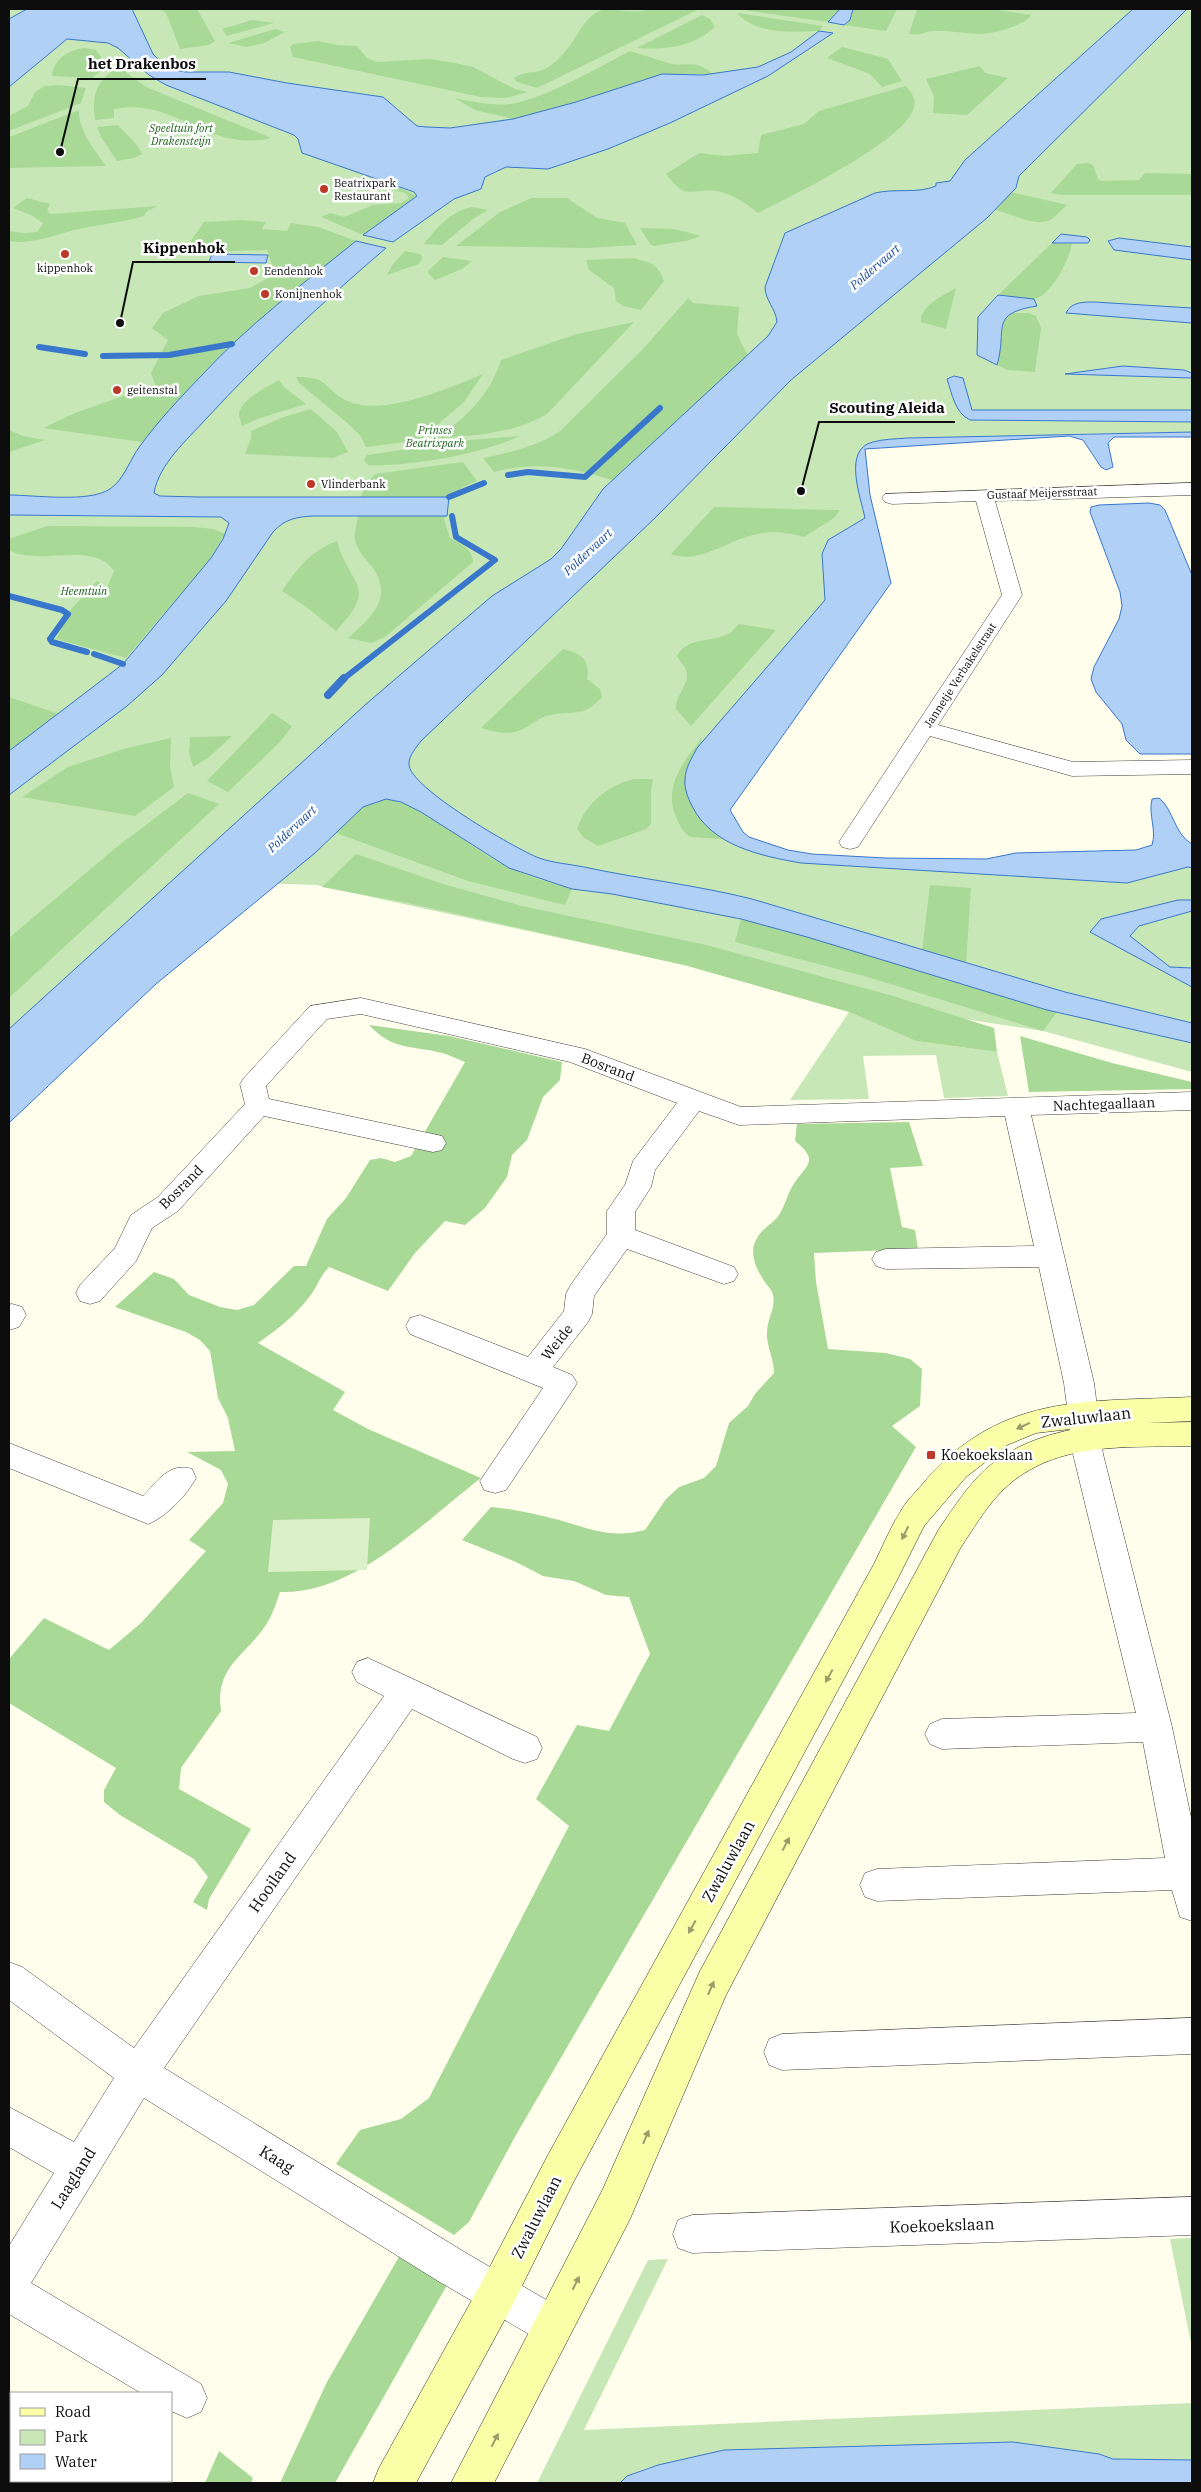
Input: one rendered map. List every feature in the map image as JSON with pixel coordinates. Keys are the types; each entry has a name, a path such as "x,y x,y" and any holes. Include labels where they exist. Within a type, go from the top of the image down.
{"main road":[{"name":"Zwaluwlaan","path":"472,2483 616,2205 713,1983 950,1538 992,1481 1021,1458 1050,1447 1084,1425 1192,1409"},
{"name":"Zwaluwlaan","path":"394,2483 497,2294 549,2190 885,1573 913,1517 955,1468 997,1437 1032,1422 1192,1434"}],"street":[{"name":"Gustaaf Meijersstraat","path":"892,498 1192,489"},
{"name":"Jannetje Verbakelstraat","path":"850,842 1012,595 984,495"},
{"path":"926,728 1072,769 1192,767"},
{"name":"Bosrand","path":"90,1294 126,1254 141,1222 168,1204 258,1106 253,1084 319,1012 361,1006 576,1055 739,1116 1016,1107"},
{"path":"693,1100 642,1168 638,1187 620,1211 621,1236 724,1274"},
{"name":"Nachtegaallaan","path":"1016,1107 1192,1101"},
{"path":"258,1106 433,1143"},
{"path":"1016,1107 1050,1256 1084,1425 1088,1454 1156,1727 1192,1905"},
{"name":"Weide","path":"534,1372 578,1314 580,1294 621,1236"},
{"path":"886,1259 1050,1256"},
{"name":"Weide","path":"420,1326 562,1383 495,1481"},
{"path":"9,1455 148,1511 181,1478"},
{"path":"368,1672 526,1748"},
{"name":"Hooiland","path":"138,2073 406,1690"},
{"path":"942,1734 1156,1727"},
{"path":"877,1885 1185,1872"},
{"name":"Kaag","path":"9,1979 138,2073 497,2294 553,2326"},
{"path":"782,2052 1192,2036"},
{"name":"Laagland","path":"9,2282 138,2073"},
{"path":"9,2126 80,2167"},
{"name":"Koekoekslaan","path":"692,2234 1192,2216"},
{"path":"9,2292 187,2398"}],"green space":[{"name":"Prinses Beatrixpark","path":"9,9 1192,9 1192,432 1072,434 873,445 863,449 861,459 885,586 715,825 768,850 833,860 1192,860 1192,1072 1043,1031 853,1002 316,885 174,880 9,1029"},
{"path":"161,9 197,9 215,41 209,45 180,49 166,13"},
{"path":"650,9 699,9 537,88 517,82 514,78 544,70 551,65 565,52 587,20 597,12 603,10 644,11"},
{"path":"736,9 840,9 828,22"},
{"path":"853,9 897,9 886,31 844,25 850,20"},
{"path":"917,9 991,9 1031,15 1020,24 990,33 973,34 935,31 909,34"},
{"path":"737,13 823,26 819,31 775,31 754,25"},
{"path":"702,15 710,19 715,27 697,39 668,48 637,48"},
{"path":"252,20 274,23 227,36 222,29"},
{"path":"275,29 285,32 264,43 247,47 228,43"},
{"path":"318,41 337,45 357,46 367,58 377,62 430,59 473,67 515,89 528,92 505,98 481,97 293,57 290,47 293,44"},
{"path":"842,47 888,59 902,81 882,87 870,74 827,58"},
{"path":"85,48 96,50 107,66 92,78 52,76 55,65 63,56 74,50"},
{"path":"630,51 668,63 701,66 712,74 662,74 576,102 513,119 475,110 454,98 493,104 516,103 558,88"},
{"path":"980,66 985,73 1008,78 967,115 933,113 934,96 926,79"},
{"path":"119,67 146,87 271,138 248,141 228,138 174,117 136,107 114,109 114,118 95,120 94,103 97,89 105,77"},
{"path":"59,85 86,88 81,103 9,131 9,116 28,106 35,92 45,86"},
{"path":"906,86 914,98 914,107 907,120 892,135 845,166 758,213 739,199 722,192 684,191 673,183 666,174 699,153 725,156 758,153 761,135 804,124 819,111"},
{"path":"79,110 79,117 84,132 106,166 9,168 9,137"},
{"path":"118,125 136,144 142,154 134,158 117,161 101,137 97,127"},
{"path":"1088,163 1093,165 1098,179 1102,181 1139,180 1145,173 1192,174 1192,195 1062,195 1051,193 1077,164"},
{"path":"398,187 417,196 363,235 321,217 331,213 344,217 373,205 401,203 409,198 405,193 388,189"},
{"path":"1011,192 1067,205 1046,222 1032,221 995,210"},
{"path":"27,198 50,204 47,211 51,214 158,206 147,211 144,216 129,220 75,230 27,242 9,241 9,231 37,232 43,223 31,215 13,208"},
{"path":"531,198 567,198 597,218 625,223 637,245 587,248 456,246 500,212"},
{"path":"472,207 488,210 473,219 442,245 424,244 439,226 451,216"},
{"path":"242,220 266,222 262,229 287,231 291,223 318,227 356,241 232,344 202,374 142,442 43,428 75,413 155,385 151,373 168,340 152,328 163,313 199,296 250,288 275,274 267,250 206,252 190,242 204,222"},
{"path":"640,228 674,229 701,236 686,241 653,246"},
{"path":"1052,243 1072,244 1063,268 1046,292 1040,297 1033,299 998,295"},
{"path":"405,251 420,254 423,258 419,264 387,275 393,264"},
{"path":"443,257 472,261 462,269 435,280 427,272"},
{"path":"634,258 652,264 664,281 641,310 623,306 616,301 614,288 589,270 586,260"},
{"path":"956,288 946,329 921,322 921,316 928,306"},
{"path":"688,298 693,303 739,307 737,334 748,356 612,480 568,469 539,466 494,472 483,458 532,445 560,431 643,349"},
{"path":"1010,313 1029,313 1036,316 1041,328 1035,372 1008,370 997,365 1004,320"},
{"path":"634,322 547,414 534,421 507,430 436,439 476,405 490,385 501,360 577,334"},
{"path":"483,374 464,402 420,440 366,447 360,435 299,383 296,377 316,379 350,402 381,406 435,393"},
{"path":"279,380 284,387 306,404 260,418 242,426 239,414 244,404 255,394"},
{"path":"311,409 337,432 348,452 333,458 245,454 251,438 251,431 284,417"},
{"path":"9,430 23,436 45,440 9,452"},
{"path":"520,436 466,454 445,458 385,465 368,465 364,460 367,455 470,440"},
{"path":"463,462 477,481 463,487 449,497 361,497 365,485 375,474"},
{"path":"714,507 840,510 834,518 804,537 781,532 769,532 746,537 704,554 682,557 671,554"},
{"path":"358,516 447,516 444,519 450,538 471,553 473,562 385,637 371,643 348,638 377,607 381,589 379,579 373,568 356,544 355,533"},
{"path":"47,526 195,527 213,529 225,534 211,558 126,658 56,639 67,618 65,616 97,581 107,588 114,571 105,562 93,557 80,555 21,555 9,550 9,539"},
{"path":"337,541 342,556 358,586 359,594 349,616 336,631 309,609 282,591 305,561 327,545"},
{"path":"739,624 776,630 691,726 676,709 676,704 687,675 677,656 687,645 724,636"},
{"path":"563,649 579,655 586,662 587,679 600,689 602,697 595,704 582,711 546,716 518,731 507,733 481,728"},
{"path":"9,697 59,714 9,751"},
{"path":"272,713 292,726 281,741 228,792 207,781"},
{"path":"232,736 208,758 193,767 189,752 190,737"},
{"path":"171,738 170,766 174,787 135,816 22,797 68,767 127,748"},
{"path":"702,738 698,786 708,810 753,841 691,837 684,832 679,824 673,808 673,786 688,756"},
{"path":"634,779 653,779 651,824 646,829 598,846 584,838 577,829 586,811 606,791"},
{"path":"188,793 219,804 9,998 9,938 113,850"},
{"path":"386,799 403,803 419,810 494,860 510,868 572,889 565,905 468,881 336,833 363,807"},
{"path":"356,854 443,884 522,906 706,945 893,996 994,1028 997,1052 916,1041 849,1012 684,965 408,903 322,887"},
{"path":"930,885 971,888 966,964 922,951"},
{"path":"741,919 1057,1012 1043,1031 871,978 735,942"},
{"path":"849,1012 916,1041 997,1052 1008,1096 944,1098 936,1055 863,1056 869,1099 790,1100"},
{"path":"369,1025 449,1036 562,1062 560,1080 543,1097 527,1140 512,1155 507,1177 485,1208 465,1225 445,1221 415,1253 388,1291 329,1267 310,1296 298,1310 258,1343 345,1392 333,1410 368,1429 481,1478 388,1552 362,1568 335,1581 308,1590 280,1592 271,1615 262,1630 228,1670 220,1695 221,1711 181,1768 179,1789 251,1829 209,1899 207,1910 193,1902 208,1877 194,1859 120,1815 104,1802 104,1790 116,1768 9,1703 9,1659 44,1618 109,1650 141,1623 206,1551 189,1540 223,1503 228,1484 221,1470 187,1452 235,1451 228,1418 218,1398 210,1351 200,1340 186,1332 115,1307 154,1272 174,1279 189,1295 220,1307 237,1310 254,1305 294,1266 306,1266 327,1219 346,1198 370,1160 381,1158 395,1162 411,1156 465,1062 442,1053 395,1043 386,1039"},
{"path":"1020,1036 1112,1063 1192,1082 1192,1089 1029,1092"},
{"path":"909,1122 923,1166 890,1168 902,1227 915,1230 918,1249 814,1253 816,1282 828,1349 886,1353 910,1359 922,1369 920,1406 892,1426 916,1447 516,2135 469,2222 454,2235 336,2164 360,2130 401,2119 429,2098 569,1826 536,1799 577,1725 609,1731 650,1654 629,1597 606,1595 574,1581 543,1576 516,1562 462,1540 491,1507 533,1514 601,1532 622,1534 645,1530 666,1499 679,1487 704,1478 716,1466 729,1423 748,1406 755,1394 774,1373 767,1337 767,1327 774,1300 771,1291 758,1270 753,1250 758,1236 779,1215 792,1187 808,1164 808,1154 795,1141 797,1124"},
{"path":"370,1518 367,1570 268,1572 273,1520"},
{"path":"1192,2238 1192,2348 1170,2239"},
{"path":"400,2255 447,2285 335,2483 280,2483 327,2382"},
{"path":"668,2259 584,2430 1192,2403 1192,2460 1113,2459 1099,2454 1013,2442 686,2460 642,2470 620,2483 537,2483 648,2260"},
{"path":"219,2451 253,2478 251,2483 205,2483"}],"water":[{"path":"27,9 132,9 153,54 167,68 185,72 229,72 287,83 383,97 417,126 450,128 513,119 576,102 662,74 703,75 758,67 791,52 819,31 833,33 768,76 670,123 608,149 548,169 506,167 485,177 481,189 454,199 393,242 363,235 417,196 414,192 302,153 298,139 294,135 166,85 149,75 118,48 108,43 67,39 9,87 9,19"},
{"path":"840,9 853,9 850,20 844,25 828,22"},
{"name":"Poldervaart","path":"1133,9 1187,9 1019,176 1016,188 987,218 791,380 656,517 421,741 411,755 409,764 413,774 444,801 487,830 539,858 752,899 1065,992 1192,1023 1192,1043 1047,1010 807,937 741,919 612,894 572,889 509,868 421,812 401,802 386,799 363,807 315,853 156,984 9,1123 9,1029 365,705 492,596 551,559 561,549 603,489 768,336 777,322 765,292 765,287 785,233 875,193 921,190 936,186 936,183 950,181 965,160"},
{"path":"1061,234 1087,237 1090,240 1088,243 1052,243"},
{"path":"1119,238 1192,247 1192,260 1114,250 1108,241"},
{"path":"356,241 386,248 293,331 227,396 168,462 157,482 154,493 160,496 199,497 449,497 447,516 313,516 286,521 273,532 226,601 162,675 127,706 9,795 9,751 123,664 211,558 223,539 229,523 221,517 9,515 9,495 75,497 89,496 110,489 119,480 136,451 154,427 220,357 277,305"},
{"path":"212,254 268,255 266,263 209,262"},
{"path":"998,295 1034,299 1037,306 1022,309 1006,318 1003,325 997,365 977,355 978,317"},
{"path":"1094,302 1192,308 1192,323 1066,313 1074,305"},
{"path":"1123,366 1184,370 1192,373 1192,378 1065,374"},
{"path":"954,376 963,378 972,410 1192,410 1192,422 970,420 957,408 953,397 947,379"},
{"path":"1192,432 1192,437 1114,437 1108,443 1113,467 1106,470 1101,467 1083,440 1069,436 865,449 870,495 891,583 730,810 743,832 749,837 788,850 812,854 885,858 986,859 1016,853 1136,850 1152,845 1154,834 1151,805 1152,799 1159,798 1168,809 1181,834 1192,844 1192,868 1188,867 1127,883 801,863 770,857 739,847 712,831 701,820 692,806 686,790 685,776 689,763 697,748 825,600 822,554 828,540 865,518 856,475 858,454 864,446 877,441 907,438"},
{"path":"1149,503 1160,505 1165,510 1192,575 1192,754 1140,754 1126,740 1122,724 1096,692 1091,679 1094,667 1119,619 1122,606 1120,592 1090,512 1091,507"},
{"path":"1178,900 1192,900 1192,911 1139,926 1130,936 1170,967 1192,968 1192,987 1090,932 1101,919"},
{"path":"1013,2442 1099,2454 1113,2459 1192,2460 1192,2483 620,2483 627,2476 658,2465 724,2450"}],"waterway":[{"path":"103,356 169,355 232,344"},
{"path":"39,347 85,354"},
{"path":"508,475 528,472 585,477 660,408"},
{"path":"449,497 484,483"},
{"path":"342,680 495,560 456,537 452,516"},
{"path":"9,596 62,610 68,614 50,639 52,642 87,652"},
{"path":"94,654 123,664"},
{"path":"328,695 342,680"}],"place":[{"name":"het Drakenbos","path":"60,152"},
{"name":"Beatrixpark Restaurant","path":"324,189"},
{"name":"kippenhok","path":"65,254"},
{"name":"Eendenhok","path":"254,271"},
{"name":"Konijnenhok","path":"265,294"},
{"name":"Kippenhok","path":"120,323"},
{"name":"geitenstal","path":"117,390"},
{"name":"Vlinderbank","path":"311,484"},
{"name":"Scouting Aleida","path":"801,491"},
{"name":"Koekoekslaan","path":"931,1455"}],"park label":[{"name":"Speeltuin fort Drakensteijn","path":"181,134"},
{"name":"Heemtuin","path":"84,591"}]}
